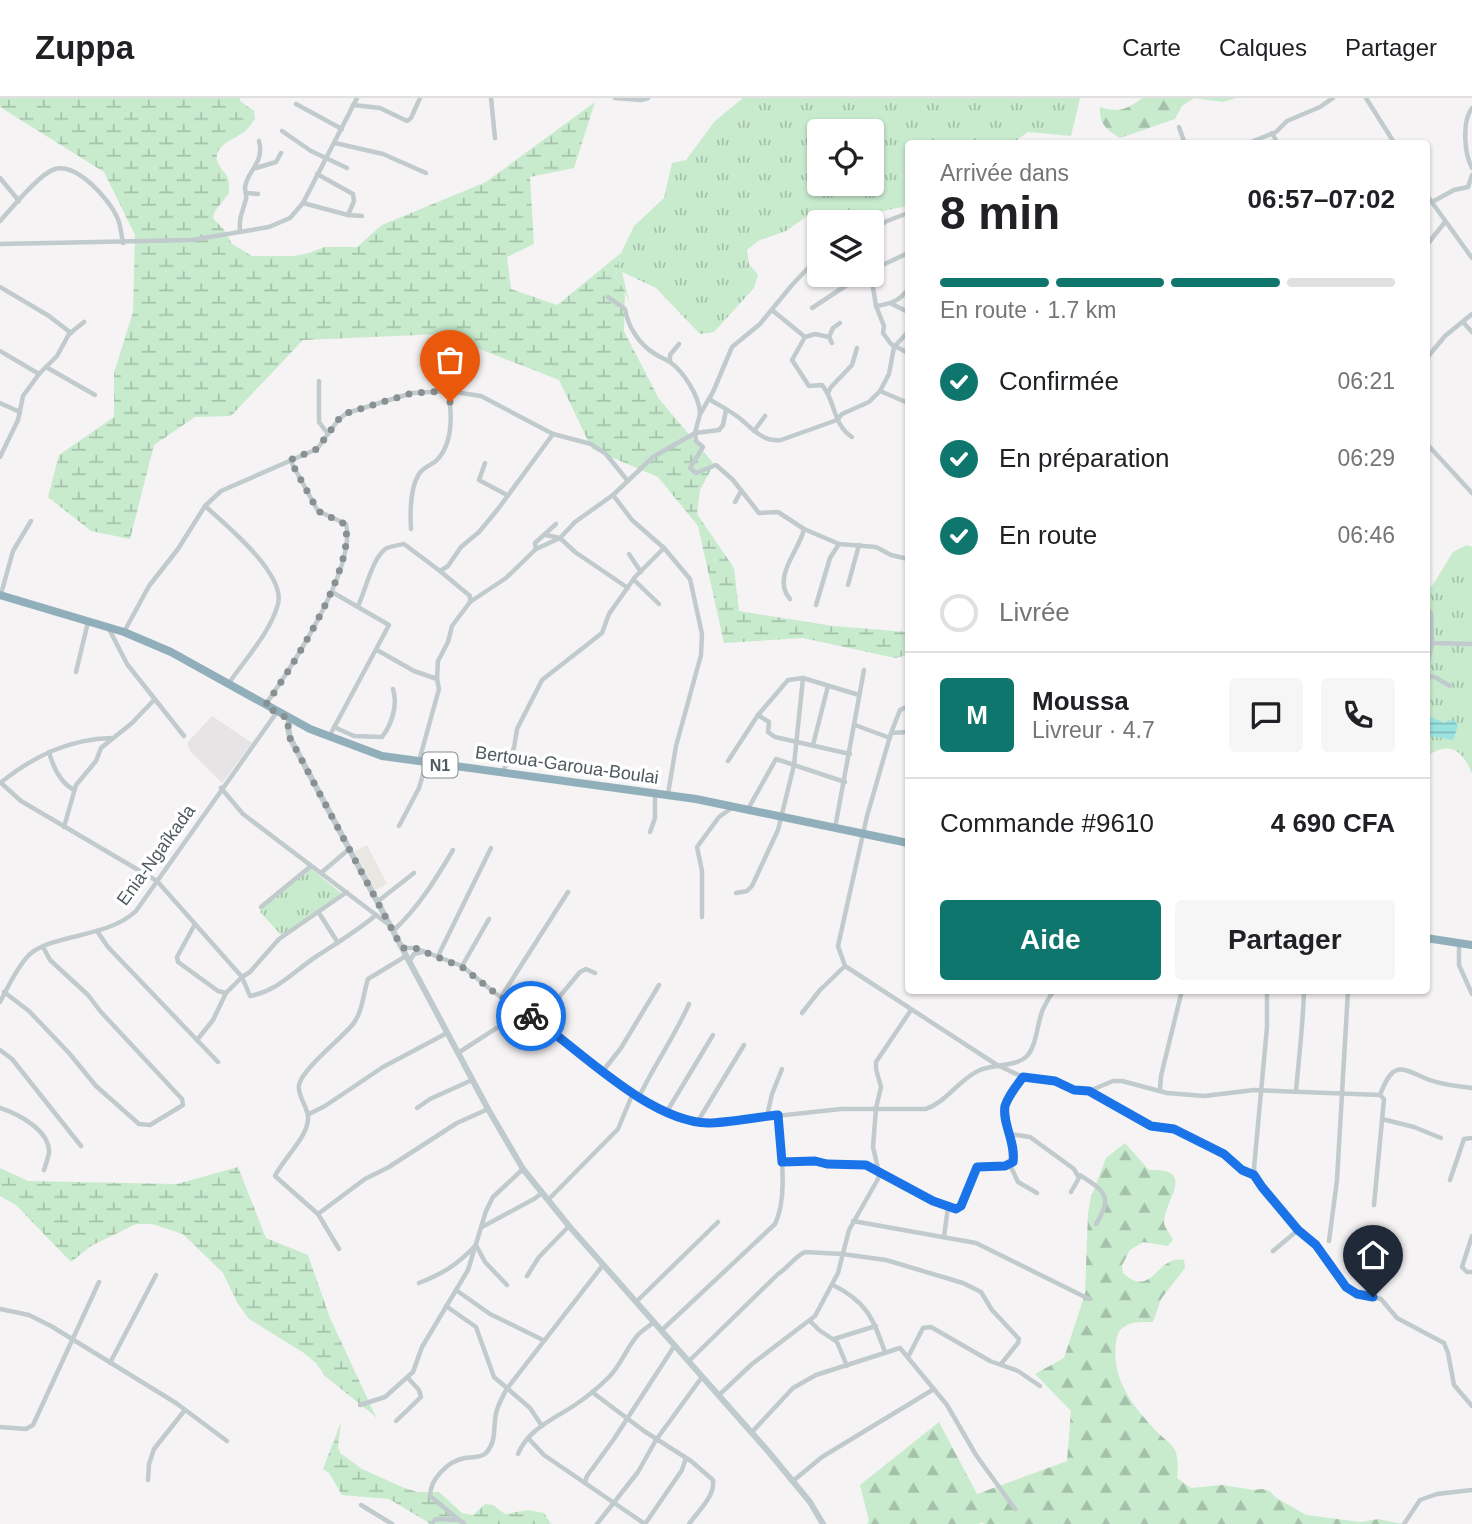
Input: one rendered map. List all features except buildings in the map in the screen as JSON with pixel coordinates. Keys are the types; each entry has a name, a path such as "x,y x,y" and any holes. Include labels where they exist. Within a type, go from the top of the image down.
{"highway":[{"name":"Bertoua-Garoua-Boulai","path":"0,595 124,632 171,652 289,719 382,756 668,795 905,842"},
{"path":"1430,939 1472,945"}],"street":[{"path":"0,244 192,240 269,227 290,218 303,203 357,98"},
{"path":"353,105 380,108 409,121 420,98"},
{"path":"491,98 495,138"},
{"path":"615,98 648,98"},
{"path":"1255,140 1333,98"},
{"path":"1366,98 1392,140"},
{"path":"296,104 342,129"},
{"path":"1472,108 1468,113 1465,136 1467,159 1472,168"},
{"path":"1179,127 1184,140"},
{"path":"282,131 326,159 347,168"},
{"path":"1272,133 1276,140"},
{"path":"240,232 239,215 245,188 256,168 261,150 259,141"},
{"path":"335,143 383,153 426,173"},
{"path":"256,168 276,162 281,153"},
{"path":"0,221 45,175 54,169 64,169 80,176 107,201 117,217 122,243"},
{"path":"317,174 353,194 354,201 348,215"},
{"path":"1432,202 1468,187 1472,175"},
{"path":"0,178 19,201"},
{"path":"246,193 258,194"},
{"path":"1430,199 1472,258"},
{"path":"303,203 362,216"},
{"path":"884,223 905,214"},
{"path":"1430,241 1445,221"},
{"path":"884,265 905,255"},
{"path":"700,414 732,347 772,310 807,269"},
{"path":"0,287 71,333"},
{"path":"813,308 844,287"},
{"path":"873,287 876,306 884,326 883,333 894,347 905,352"},
{"path":"876,306 891,304 905,293"},
{"path":"608,297 625,309 627,321 643,345 670,362 687,382 700,406 695,433 696,440 703,447 690,468 696,473 716,465 733,480 757,512 778,512 804,529 839,544 876,547 905,558"},
{"path":"891,304 905,311"},
{"path":"772,310 806,337"},
{"path":"1430,354 1445,336 1472,314"},
{"path":"0,457 19,420 23,396 57,356 71,333 84,322"},
{"path":"1462,322 1472,332"},
{"path":"829,337 833,328 840,323"},
{"path":"829,337 814,334 806,337 792,360 809,386 822,386 828,393 836,420 844,431 852,436"},
{"path":"709,399 772,442 782,440 836,420 842,414 869,402 880,391 889,374 894,347 905,335"},
{"path":"829,337 832,343"},
{"path":"670,362 670,355 679,344"},
{"path":"828,393 852,365 857,348"},
{"path":"0,351 39,374"},
{"path":"46,367 95,395"},
{"path":"319,382 319,422 328,434"},
{"path":"411,529 412,495 418,475 438,459 447,442 452,417 448,391"},
{"path":"124,632 149,586 178,549 205,506 221,491 317,449 339,419 347,413 412,393 448,391 481,396 553,434 592,444 602,451 627,480"},
{"path":"880,391 905,402"},
{"path":"0,403 20,412"},
{"path":"399,826 419,788 439,689 438,661 448,642 452,626 470,602 506,578 536,550 561,538 575,522 613,495 653,457 695,433 719,430 723,425 726,410"},
{"path":"754,431 765,416"},
{"path":"440,571 448,566 461,547 479,532 553,434"},
{"path":"1430,447 1472,493"},
{"path":"265,706 301,650 332,592 345,546 347,527 342,521 318,511 290,460"},
{"path":"485,463 479,480 507,496"},
{"path":"734,502 741,492"},
{"path":"613,495 632,520 664,548 690,579 703,642 676,746 668,795"},
{"path":"205,506 262,562 278,591 278,602 266,630 228,684"},
{"path":"0,595 13,551 31,521"},
{"path":"536,550 535,543 556,524"},
{"path":"790,599 784,588 786,572 804,529"},
{"path":"546,535 561,538 575,552 628,588"},
{"path":"358,606 370,572 384,550 404,544 470,596 470,602"},
{"path":"816,605 830,558 839,544"},
{"path":"848,585 859,545"},
{"path":"503,772 514,748 517,729 542,680 602,633 608,614 634,580 664,548"},
{"path":"629,554 641,572"},
{"path":"634,580 659,604"},
{"path":"329,737 389,625 332,592"},
{"path":"1430,612 1430,653"},
{"path":"76,672 88,621"},
{"path":"107,626 127,664 184,736"},
{"path":"1432,643 1472,644"},
{"path":"377,650 414,671 437,679"},
{"path":"835,828 864,670"},
{"path":"1430,675 1450,686"},
{"path":"728,761 758,715 788,680 803,678 859,695"},
{"path":"736,893 747,891 752,886 781,817 798,742 803,678"},
{"path":"813,745 828,686"},
{"path":"334,727 354,736 382,737 394,711 396,699 393,689"},
{"path":"64,827 74,790 96,761 101,748 132,723 154,700"},
{"path":"905,708 900,710 890,735 864,834 838,947 845,966 997,1065 1023,1077 1055,1081 1074,1090 1089,1091 1151,1126 1174,1129 1201,1142 1254,1175 1298,1230 1316,1245 1346,1287 1357,1294 1381,1299 1397,1318 1444,1343 1454,1385 1472,1406"},
{"name":"Enia-Ngaîkada","path":"2,997 29,955 43,947 126,920 136,911 277,712"},
{"path":"758,715 769,722 769,733 850,754"},
{"path":"289,719 290,738 472,1080 523,1169 569,1226 793,1481 823,1524"},
{"path":"855,725 890,735 905,732"},
{"path":"113,738 81,740 49,752 30,761 0,783 21,802 157,881 242,977 248,995 253,996 281,984 314,958 352,936 376,915"},
{"path":"49,752 59,776 74,790"},
{"path":"748,810 774,761 779,759 845,782"},
{"path":"221,788 243,814 391,928"},
{"path":"650,832 656,818 655,793"},
{"path":"702,917 702,871 697,848 719,817 733,807"},
{"path":"438,956 491,848"},
{"path":"321,873 349,849"},
{"path":"391,928 407,918 453,850"},
{"path":"261,907 311,866"},
{"path":"377,902 414,873"},
{"path":"197,1040 213,1020 226,993 250,972 279,939 347,892"},
{"path":"501,997 568,892"},
{"path":"319,913 338,943"},
{"path":"462,967 489,919"},
{"path":"195,923 177,957 178,962 218,991 226,993"},
{"path":"97,931 108,947 218,1062"},
{"path":"1459,943 1459,965 1472,994"},
{"path":"2,997 29,1011 96,1086 139,1124 150,1125 183,1105 183,1099 88,995 50,960 43,947"},
{"path":"402,948 415,948 462,967 639,1097 678,1118 710,1123 778,1115 933,1106 949,1096 971,1075 1026,1057 1043,1009 1052,994"},
{"path":"339,1249 318,1214 275,1176 306,1129 308,1115 299,1089 300,1081 317,1059 353,1024 362,1005 368,978 422,951"},
{"path":"802,1013 820,989 845,966"},
{"path":"534,1018 560,996 580,972 586,969 595,973"},
{"path":"603,1071 621,1048 659,985"},
{"path":"1160,1090 1181,994"},
{"path":"1254,1175 1267,994"},
{"path":"1296,1091 1298,1049 1303,1036 1304,994"},
{"path":"1329,1241 1337,1180 1348,994"},
{"path":"639,1097 689,1004"},
{"path":"719,1395 752,1364 810,1321 834,1284 845,1239 879,1173 873,1147 876,1108 881,1087 876,1062 911,1010"},
{"path":"458,1053 523,1011"},
{"path":"308,1115 383,1067 447,1033"},
{"path":"666,1113 713,1035"},
{"path":"698,1121 744,1045"},
{"path":"0,1050 12,1059 81,1146"},
{"path":"1380,1095 1388,1077 1399,1069 1407,1068 1443,1084 1472,1088"},
{"path":"767,1116 782,1069"},
{"path":"1023,1077 1005,1107 1014,1155 1010,1165 1018,1182 1037,1193"},
{"path":"417,1108 430,1099 472,1080"},
{"path":"1089,1091 1113,1081 1122,1081 1204,1096 1262,1091 1380,1095 1384,1100 1374,1205"},
{"path":"548,1200 618,1129 633,1093"},
{"path":"0,1108 25,1120 41,1133 49,1152 44,1170"},
{"path":"318,1214 365,1179 389,1167 457,1123 488,1109"},
{"path":"662,1330 775,1224 781,1207 782,1162 778,1115"},
{"path":"1382,1119 1414,1127 1441,1138"},
{"path":"1010,1134 1030,1136 1097,1186 1105,1198 1106,1208 1096,1224"},
{"path":"1450,1180 1464,1139 1472,1139"},
{"path":"782,1162 815,1161 866,1165 956,1209 961,1206 977,1167 1010,1165"},
{"path":"360,1405 385,1397 408,1378 416,1367 422,1347 468,1270 493,1197 523,1169"},
{"path":"1072,1192 1079,1174"},
{"path":"481,1227 542,1193"},
{"path":"944,1237 948,1207"},
{"path":"853,1221 976,1243 1089,1299"},
{"path":"636,1300 718,1222"},
{"path":"527,1276 539,1256 569,1226"},
{"path":"1273,1251 1298,1230"},
{"path":"1472,1236 1462,1267 1472,1272"},
{"path":"419,1283 444,1274 477,1245"},
{"path":"477,1245 485,1262 507,1285"},
{"path":"689,1361 805,1252 886,1260 963,1283 981,1292 992,1310 1019,1339 1001,1364"},
{"path":"462,1522 430,1496 432,1486 440,1472 461,1458 482,1456 487,1452 495,1435 496,1411 506,1390 604,1264"},
{"path":"110,1363 156,1275"},
{"path":"0,1427 31,1428 99,1282"},
{"path":"834,1284 859,1300 867,1309 885,1352"},
{"path":"456,1290 490,1314 543,1340"},
{"path":"446,1306 476,1327 494,1377 530,1408 542,1426"},
{"path":"0,1309 29,1315 51,1326 135,1377 227,1441"},
{"path":"810,1321 839,1345 847,1366"},
{"path":"519,1454 528,1438 559,1413 592,1392 612,1373 636,1337 654,1322"},
{"path":"834,1339 876,1326"},
{"path":"908,1357 920,1332 927,1326 967,1349 1018,1371 1040,1386"},
{"path":"585,1482 675,1345"},
{"path":"751,1432 793,1388 816,1375 900,1348 947,1405 966,1440 1015,1509"},
{"path":"597,1524 638,1472 656,1440 702,1376"},
{"path":"396,1421 421,1397 419,1390 408,1378"},
{"path":"793,1481 822,1457 933,1389"},
{"path":"592,1392 711,1478 714,1485 705,1505 690,1524"},
{"path":"148,1480 154,1449 185,1410"},
{"path":"528,1438 544,1455 645,1524 682,1470 686,1458"},
{"path":"1404,1524 1420,1500 1437,1494 1472,1490"},
{"path":"361,1505 392,1524"},
{"path":"431,1524 436,1519 462,1522"}],"shaded area":[{"path":"212,716 252,743 222,783 190,751 187,743"},
{"path":"367,845 387,884 375,890 355,851"}],"green space":[{"path":"0,98 240,98 240,101 254,111 255,119 245,131 218,152 218,163 228,178 229,193 213,218 232,244 252,256 294,256 325,247 357,247 382,225 486,182 595,102 574,168 530,177 534,244 507,257 511,289 557,305 621,253 614,276 625,291 624,331 659,399 714,464 700,490 697,514 734,568 739,611 833,626 905,632 905,656 895,658 803,638 724,643 698,526 658,477 592,449 559,380 441,334 303,340 231,416 195,417 154,445 130,539 91,531 48,497 59,455 114,417 114,373 133,312 135,235 104,172 0,107"},
{"path":"743,98 1080,98 1071,136 1028,132 1017,140 905,140 905,207 884,211 807,210 807,216 786,231 758,241 747,250 749,264 758,275 754,288 714,332 700,334 656,288 622,272 630,305 625,291 614,276 634,226 664,198 672,163 686,160 715,121"},
{"path":"1142,98 1194,98 1182,106 1175,119 1120,138 1104,126 1100,107 1122,109"},
{"path":"1194,98 1236,98 1223,102"},
{"path":"1467,545 1472,547 1472,774 1464,759 1454,750 1442,749 1430,754 1430,588 1453,552"},
{"path":"309,867 342,894 283,937 260,912 266,902"},
{"path":"1125,1143 1149,1170 1172,1174 1175,1179 1164,1220 1173,1240 1168,1246 1143,1242 1130,1250 1122,1265 1123,1273 1141,1282 1175,1260 1184,1260 1185,1268 1161,1299 1153,1322 1124,1326 1118,1335 1115,1356 1120,1380 1132,1402 1175,1450 1178,1462 1177,1478 1191,1488 1222,1485 1270,1491 1275,1497 1306,1515 1361,1522 1378,1519 1403,1524 867,1524 869,1521 860,1485 939,1422 977,1494 1067,1461 1071,1411 1035,1374 1064,1358 1085,1294 1091,1197 1106,1158"},
{"path":"238,1167 266,1238 308,1255 330,1318 376,1417 325,1376 316,1363 304,1353 249,1319 238,1304 223,1273 183,1234 152,1224 136,1224 91,1246 71,1262 16,1205 0,1196 0,1168 28,1181 177,1184"},
{"path":"341,1422 338,1446 340,1453 362,1469 417,1492 439,1492 462,1513 473,1515 485,1504 493,1505 505,1514 528,1510 544,1513 551,1524 431,1524 389,1499 342,1495 329,1473 323,1469"}],"water":[{"path":"1430,717 1445,723 1448,720 1455,721 1458,726 1453,740 1430,736"}],"way so far":[{"path":"450,402 448,391 412,393 347,413 342,415 317,449 290,460 318,511 342,521 347,527 345,546 332,592 284,679 265,706 289,719 290,738 402,948 415,948 450,960 531,1016"}],"route":[{"path":"531,1016 633,1093 666,1113 678,1118 710,1123 778,1115 782,1162 815,1161 866,1165 933,1201 956,1209 961,1206 977,1167 1005,1166 1013,1162 1012,1140 1006,1123 1005,1107 1023,1077 1055,1081 1074,1090 1089,1091 1151,1126 1174,1129 1201,1142 1254,1175 1298,1230 1316,1245 1346,1287 1357,1294 1373,1297"}]}
